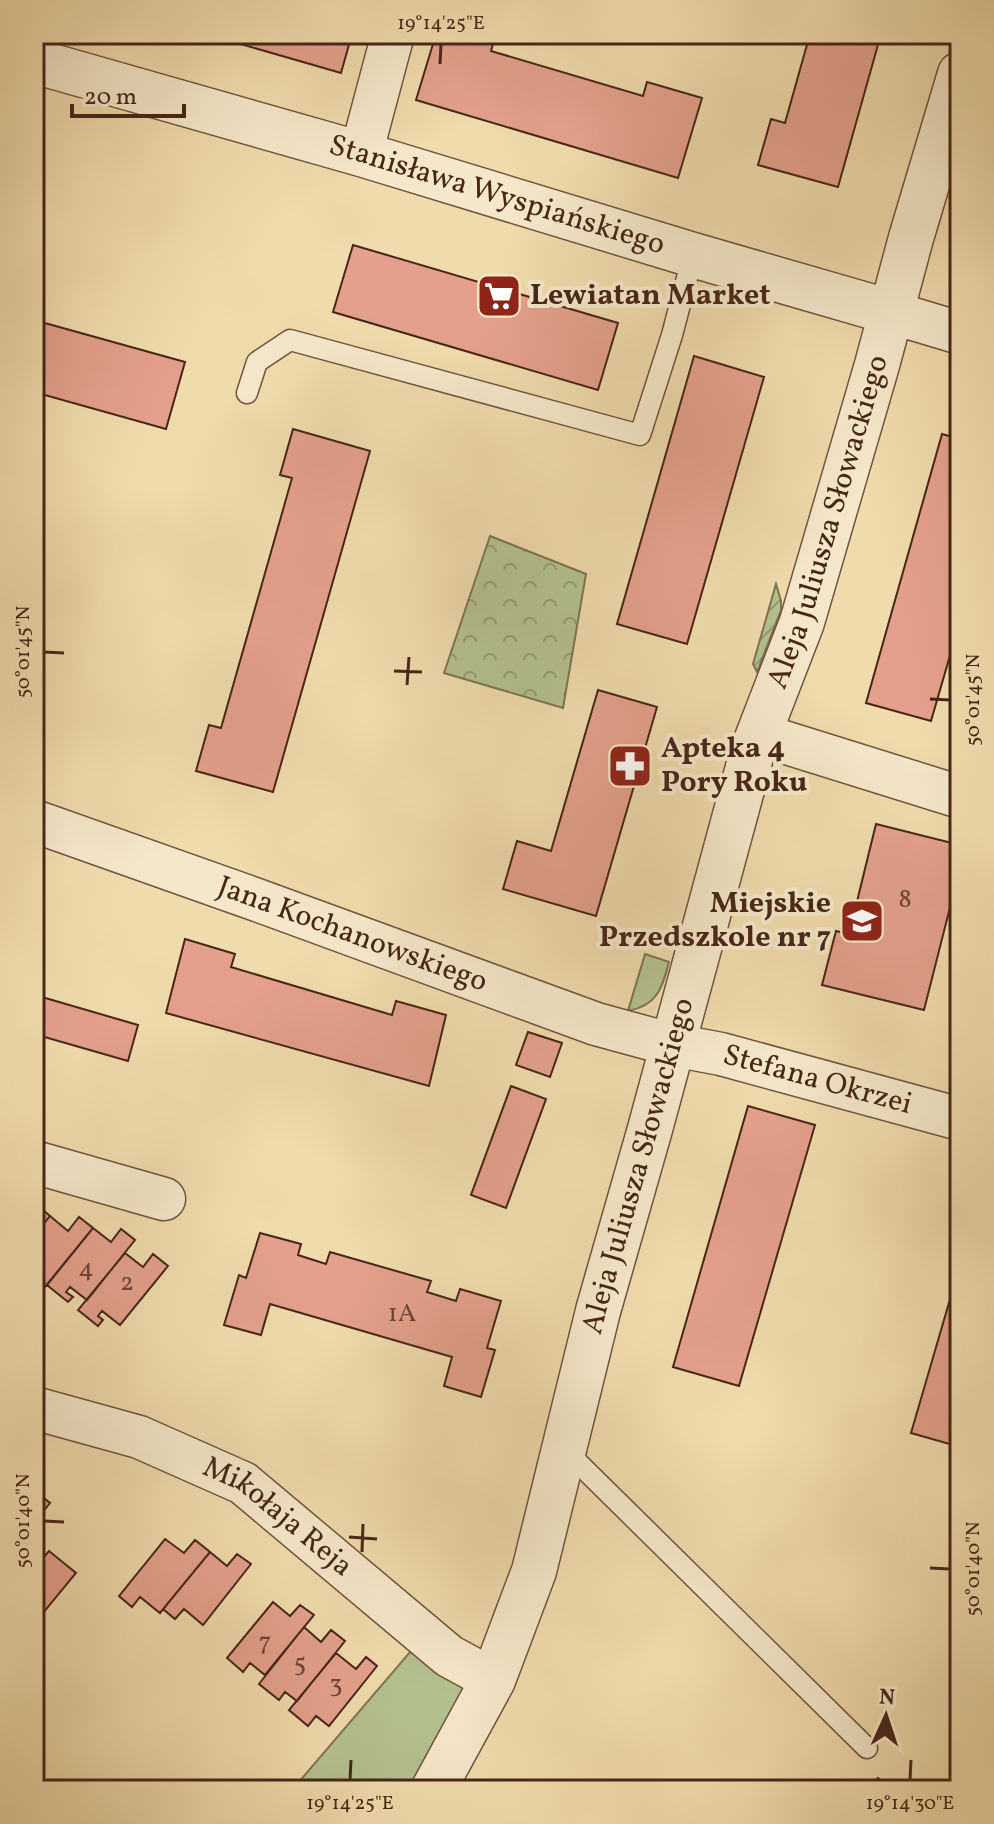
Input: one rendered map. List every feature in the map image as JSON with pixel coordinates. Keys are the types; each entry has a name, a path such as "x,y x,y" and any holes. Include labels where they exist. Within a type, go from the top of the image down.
{"street":[{"path":"361,154 393,34"},
{"name":"Stanisława Wyspiańskiego","path":"34,61 361,154 960,333"},
{"name":"Aleja Juliusza Słowackiego","path":"433,1790 493,1680 534,1571 598,1311 758,734 802,622 960,74"},
{"path":"758,734 960,797"},
{"name":"Jana Kochanowskiego","path":"34,821 596,1024 673,1045"},
{"name":"Stefana Okrzei","path":"673,1045 721,1054 960,1119"},
{"path":"34,1162 164,1199"},
{"name":"Mikołaja Reja","path":"34,1408 139,1437 243,1483 449,1656 493,1680"}],"lane":[{"path":"247,393 257,362 290,340 640,435 672,335 693,255"},
{"path":"564,1449 867,1748"}],"green space":[{"path":"490,536 586,574 563,708 444,673"},
{"path":"776,584 781,610 757,672 753,664"},
{"path":"645,954 669,962 661,987 652,1000 628,1011"},
{"path":"416,1645 475,1684 417,1783 410,1790 292,1790"}],"building":[{"path":"206,34 352,34 341,73"},
{"path":"436,34 484,34 495,37 491,51 643,96 647,82 702,98 678,178 416,100"},
{"path":"810,34 881,34 838,187 758,165 771,119 785,123"},
{"path":"353,245 618,323 598,390 333,312"},
{"path":"34,320 185,362 166,429 34,392"},
{"path":"694,356 764,377 687,644 617,624"},
{"path":"293,429 370,451 273,792 196,771 209,725 221,728 292,478 280,475"},
{"path":"942,434 960,439 960,621 931,721 866,703"},
{"path":"598,690 657,707 596,916 503,889 517,841 551,851"},
{"path":"876,824 960,845 960,868 924,1010 822,985 836,931 849,934"},
{"path":"34,867 44,870 34,908"},
{"path":"185,939 235,954 231,967 392,1015 396,1001 446,1015 429,1086 166,1013"},
{"path":"35,995 138,1025 128,1061 34,1034"},
{"path":"528,1032 562,1043 550,1077 516,1065"},
{"path":"511,1086 546,1099 506,1208 471,1195"},
{"path":"748,1106 815,1125 739,1386 673,1367"},
{"path":"37,1205 50,1216 34,1236 34,1209"},
{"path":"50,1216 68,1231 79,1217 93,1228 44,1288 34,1280 34,1236"},
{"path":"93,1228 111,1242 121,1229 135,1240 87,1300 70,1287 66,1292 73,1297 68,1302 47,1285"},
{"path":"260,1233 301,1244 298,1255 326,1264 330,1252 431,1281 427,1292 456,1301 460,1289 501,1301 487,1348 495,1350 481,1397 444,1386 452,1357 270,1304 261,1335 224,1325 239,1275 246,1278"},
{"path":"125,1253 143,1267 153,1254 168,1266 120,1325 102,1311 98,1316 103,1320 98,1326 78,1310"},
{"path":"960,1265 960,1447 911,1433"},
{"path":"34,1490 50,1503 34,1523"},
{"path":"165,1539 184,1553 195,1540 210,1552 160,1613 140,1597 132,1607 119,1596"},
{"path":"49,1551 76,1573 34,1624 34,1569"},
{"path":"210,1552 227,1566 237,1554 251,1564 203,1625 184,1609 175,1619 163,1609"},
{"path":"273,1602 290,1616 300,1605 314,1615 265,1675 250,1663 243,1672 227,1658"},
{"path":"304,1627 321,1642 331,1630 345,1641 297,1701 285,1692 279,1700 259,1684"},
{"path":"336,1653 356,1669 366,1657 377,1666 329,1726 316,1716 308,1726 289,1710"},
{"path":"878,1778 891,1790 866,1790"}],"place":[{"name":"Lewiatan Market","path":"499,296"},
{"name":"Apteka 4 Pory Roku","path":"630,766"},
{"name":"Miejskie Przedszkole nr 7","path":"862,921"}]}
